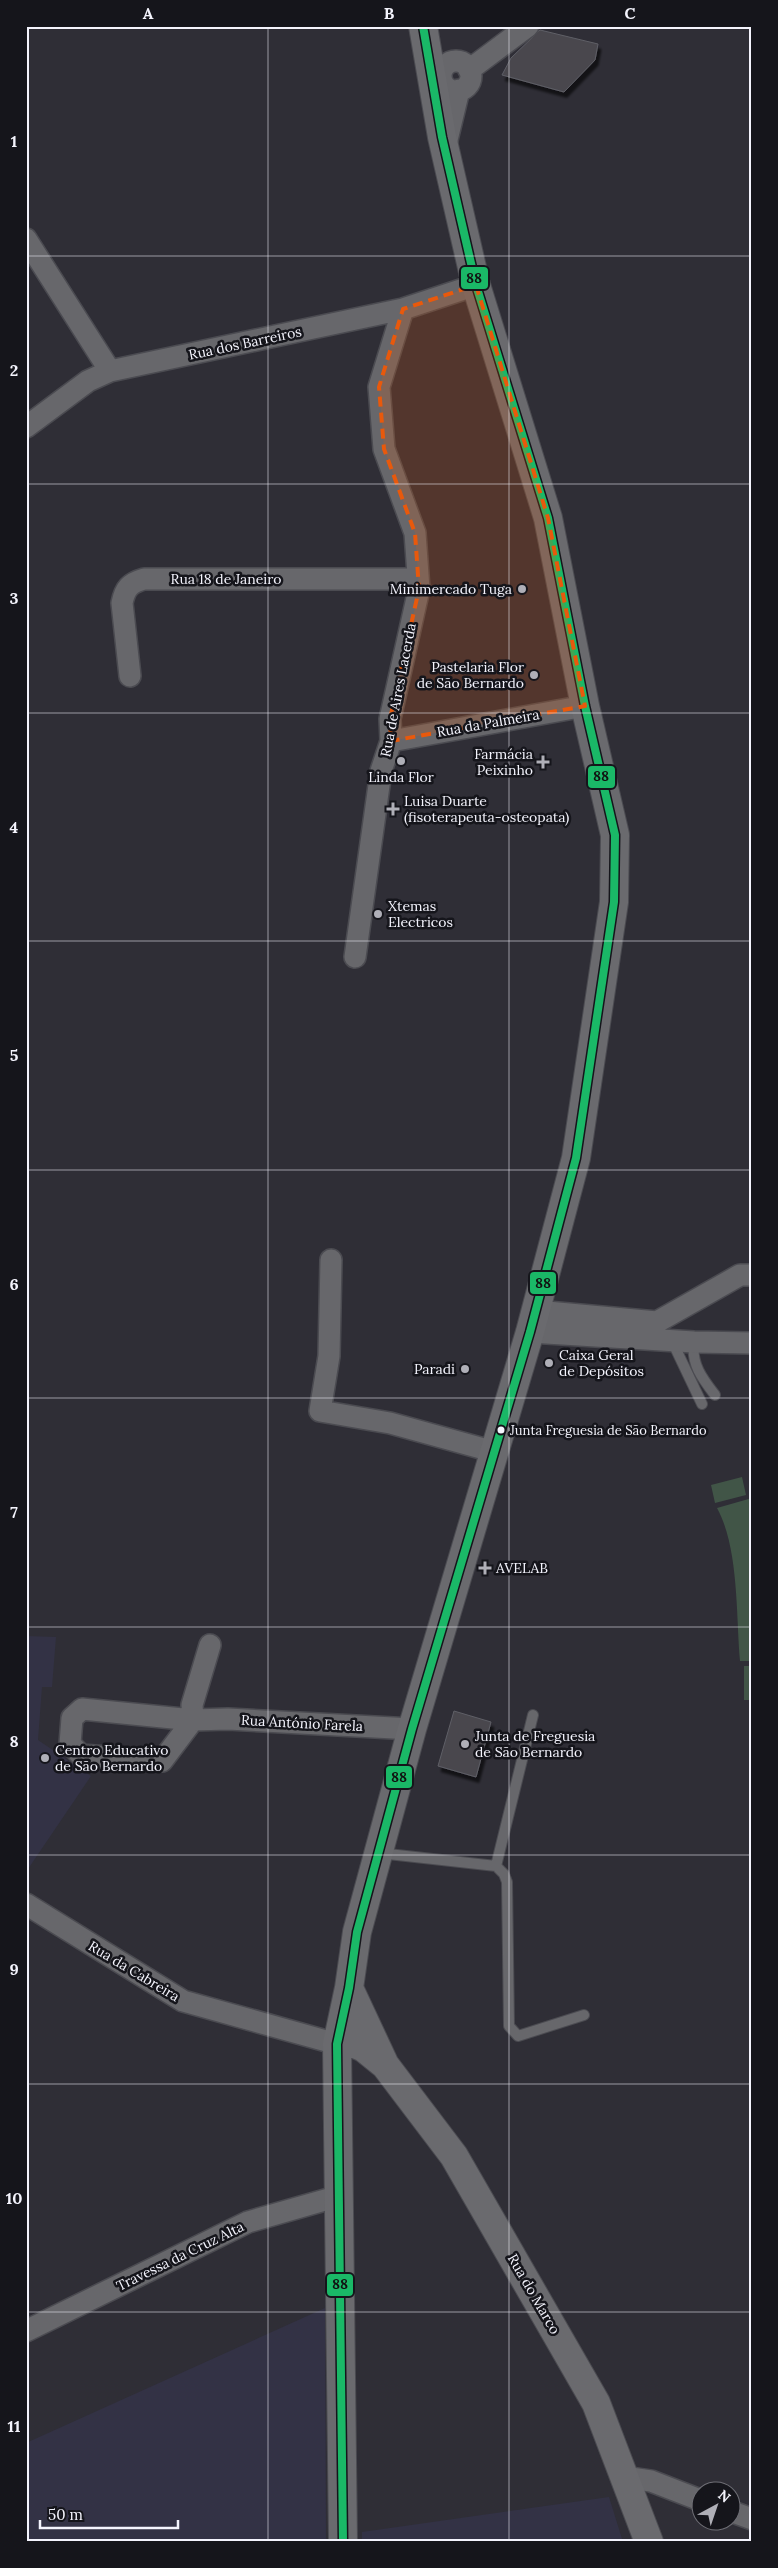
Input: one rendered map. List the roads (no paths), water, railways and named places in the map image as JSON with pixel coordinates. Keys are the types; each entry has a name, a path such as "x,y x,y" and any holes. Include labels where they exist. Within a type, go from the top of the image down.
{"main road":[{"path":"343,2542 337,2044 349,1988 356,1932 412,1729 533,1321 576,1158 614,902 615,835 585,706 548,518 476,285 445,150 450,66 423,26"},
{"path":"349,1988 385,2065"},
{"path":"337,2044 355,2044 364,2048 385,2065"},
{"name":"Rua do Marco","path":"385,2065 454,2156 596,2403 649,2542"}],"street":[{"path":"445,150 459,90 450,89 441,78 443,68 528,26"},
{"path":"26,239 110,371"},
{"name":"Rua dos Barreiros","path":"26,427 88,381 110,371 404,309 476,285"},
{"name":"Rua de Aires Lacerda","path":"355,957 381,771 391,740 390,719 419,589 415,533 384,449 379,387 404,309"},
{"name":"Rua 18 de Janeiro","path":"130,676 122,602 124,592 132,582 144,578 418,579"},
{"name":"Rua da Palmeira","path":"391,740 585,706"},
{"path":"331,1260 329,1356 320,1411 390,1423 495,1452"},
{"path":"533,1321 657,1322 740,1275 752,1275"},
{"path":"533,1321 672,1341 752,1343"},
{"name":"Rua António Farela","path":"210,1645 192,1705 192,1720 162,1761 81,1755 70,1744 72,1718 82,1709 192,1720 228,1719 412,1729"},
{"name":"Rua da Cabreira","path":"26,1904 183,2001 337,2044"},
{"name":"Travessa da Cruz Alta","path":"26,2331 248,2222 339,2196"},
{"path":"624,2477 651,2481 690,2496"},
{"path":"740,2515 752,2519"}],"lane":[{"path":"672,1341 702,1404"},
{"path":"694,1342 692,1356 701,1376 715,1395"},
{"path":"496,1866 533,1716"},
{"path":"378,1853 496,1866 504,1874 507,1882 509,2026 518,2036 584,2015"}],"place":[{"name":"Minimercado Tuga","path":"522,589"},
{"name":"Pastelaria Flor de São Bernardo","path":"534,675"},
{"name":"Linda Flor","path":"401,761"},
{"name":"Farmácia Peixinho","path":"543,762"},
{"name":"Luisa Duarte (fisoterapeuta-osteopata)","path":"393,809"},
{"name":"Xtemas Electricos","path":"378,914"},
{"name":"Caixa Geral de Depósitos","path":"549,1363"},
{"name":"Paradi","path":"465,1369"},
{"name":"Junta Freguesia de São Bernardo","path":"501,1430"},
{"name":"AVELAB","path":"485,1568"},
{"name":"Junta de Freguesia de São Bernardo","path":"465,1744"},
{"name":"Centro Educativo de São Bernardo","path":"45,1758"}]}
